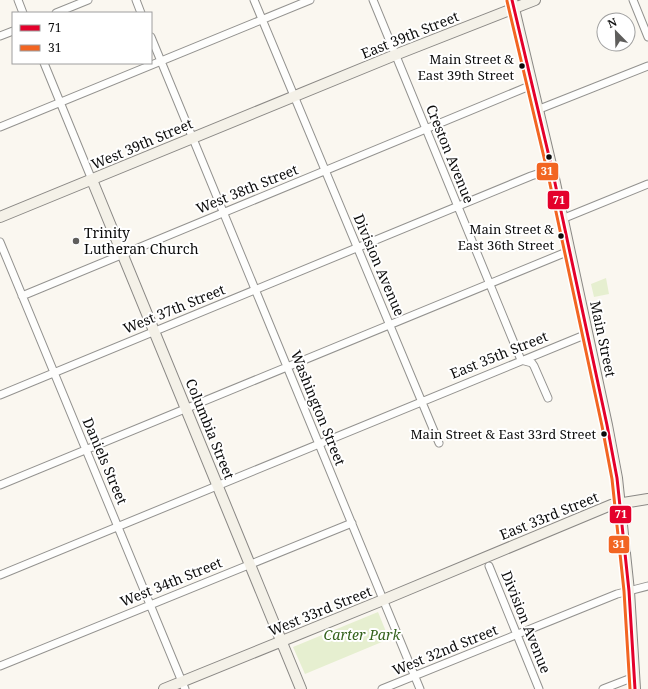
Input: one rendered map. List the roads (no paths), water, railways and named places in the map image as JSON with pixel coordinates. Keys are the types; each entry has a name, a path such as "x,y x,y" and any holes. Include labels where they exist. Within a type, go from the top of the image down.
{"street":[{"path":"18,0 23,12"},
{"path":"58,12 88,0"},
{"path":"136,0 141,12"},
{"name":"Division Avenue","path":"254,0 439,444"},
{"path":"0,127 310,0"},
{"name":"Creston Avenue","path":"372,0 521,360"},
{"name":"East 39th Street","path":"294,96 395,55 513,4 535,0"},
{"path":"633,0 648,37"},
{"name":"Main Street","path":"513,4 552,169 607,425 620,504 629,591 635,689"},
{"path":"0,36 12,31"},
{"name":"Washington Street","path":"152,39 420,689"},
{"path":"44,64 92,180"},
{"path":"537,110 648,66"},
{"name":"West 38th Street","path":"22,296 532,85"},
{"name":"West 39th Street","path":"0,217 294,96"},
{"name":"West 37th Street","path":"0,395 531,176 552,169"},
{"name":"Columbia Street","path":"92,180 302,689"},
{"path":"562,219 648,184"},
{"name":"Daniels Street","path":"0,242 184,685"},
{"path":"0,485 569,251"},
{"name":"East 35th Street","path":"0,575 521,360 588,334"},
{"path":"521,360 532,363 548,398"},
{"name":"East 33rd Street","path":"487,561 612,505 648,499"},
{"name":"West 34th Street","path":"0,666 352,523"},
{"name":"Division Avenue","path":"487,561 539,689"},
{"name":"West 33rd Street","path":"164,689 184,685 383,600 487,561"},
{"name":"West 32nd Street","path":"382,689 617,594 648,586"},
{"path":"603,689 634,676"}],"place":[{"name":"Main Street & East 39th Street","path":"522,66"},
{"name":"Main Street & East 36th Street","path":"561,236"},
{"name":"Trinity Lutheran Church","path":"76,241"},
{"name":"Main Street & East 33rd Street","path":"604,434"}],"park label":[{"name":"Carter Park","path":"362,635"}]}
